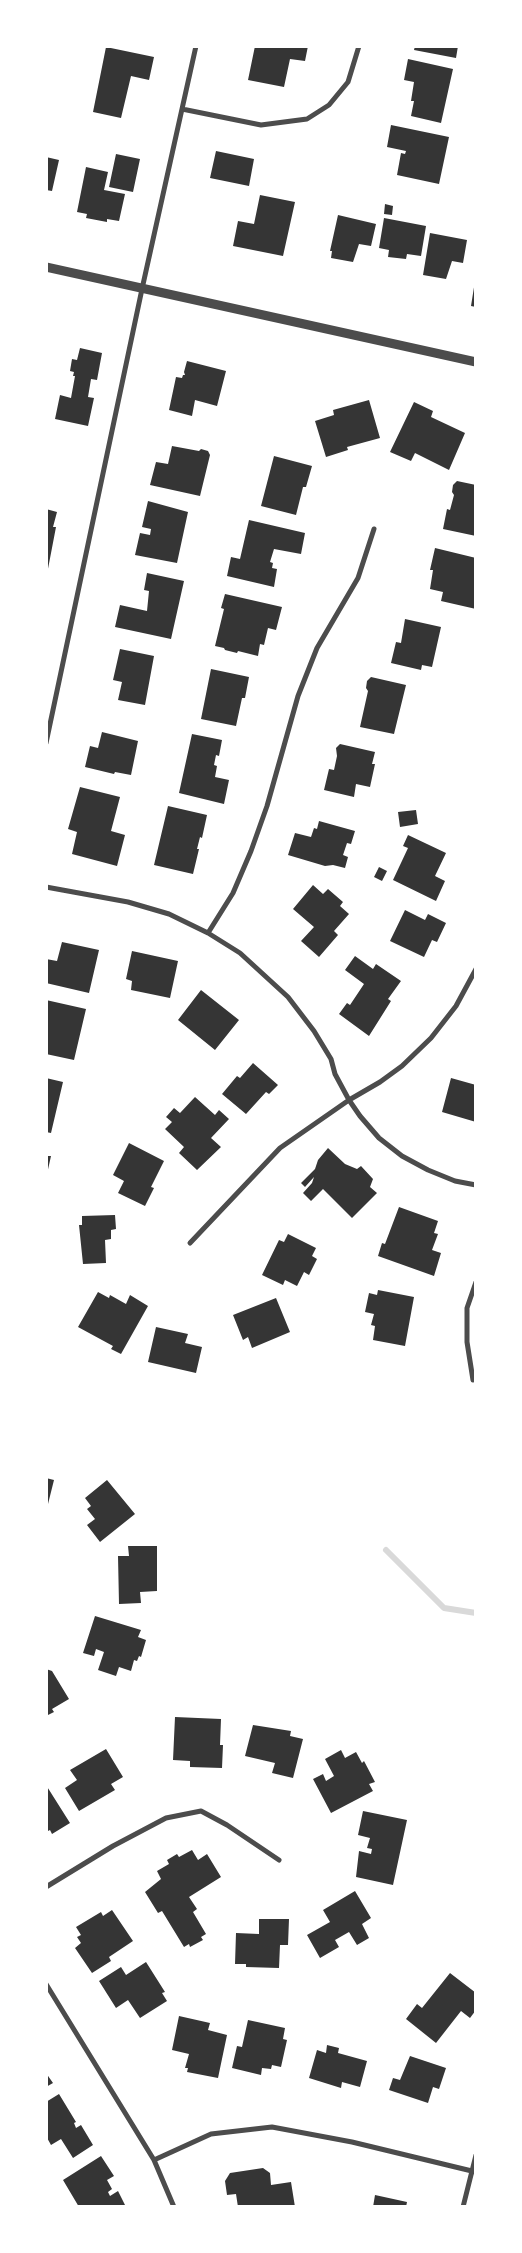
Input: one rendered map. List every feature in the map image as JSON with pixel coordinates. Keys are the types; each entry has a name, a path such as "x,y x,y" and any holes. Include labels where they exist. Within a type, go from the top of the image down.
{"street":[{"path":"46,743 142,289 196,46"},
{"path":"182,109 261,125 307,119 330,105 348,82 359,46"},
{"path":"46,267 476,362"},
{"path":"208,933 233,893 251,851 267,806 298,696 317,648 358,578 374,528"},
{"path":"46,887 128,902 169,914 208,933 240,953 288,997 323,1045 349,1100 379,1138 402,1156 428,1170 455,1181 476,1185"},
{"path":"190,1243 280,1148 402,1066 431,1038 456,1006 476,969"},
{"path":"474,1380 467,1342 467,1308 476,1282"},
{"path":"46,1887 113,1846 166,1818 201,1811 227,1825 278,1860"},
{"path":"46,1984 154,2160 174,2207"},
{"path":"154,2160 211,2134 272,2127 352,2142 474,2172"},
{"path":"463,2207 474,2172 476,2155"}],"building":[{"path":"255,46 308,46 305,61 290,59 284,87 248,80"},
{"path":"415,46 458,46 456,58 414,50"},
{"path":"106,47 154,57 149,80 131,76 121,118 93,112"},
{"path":"408,59 453,69 441,123 411,116 414,101 411,101 414,82 404,80"},
{"path":"391,125 449,137 439,184 397,175 401,153 405,154 406,151 387,147"},
{"path":"216,151 254,159 249,186 210,178"},
{"path":"116,154 140,159 133,192 109,187"},
{"path":"46,157 59,160 52,191 46,190"},
{"path":"86,167 108,172 104,190 125,194 119,221 107,219 107,222 86,218 87,214 77,212"},
{"path":"260,195 295,202 283,256 233,246 238,221 254,224"},
{"path":"385,204 393,206 392,215 384,214"},
{"path":"338,215 376,224 371,246 359,244 353,262 331,258 332,251 330,251"},
{"path":"384,218 426,226 421,256 407,254 406,259 388,257 389,250 379,248"},
{"path":"430,233 467,240 463,263 452,261 446,279 423,275"},
{"path":"476,281 476,307 471,306"},
{"path":"80,348 102,353 97,380 91,379 88,397 94,398 88,426 55,419 60,395 71,398 75,376 73,376 74,372 70,371 72,359 77,360"},
{"path":"187,361 226,371 217,406 195,400 192,416 169,410 176,377 182,378 185,375"},
{"path":"369,400 380,438 347,447 348,450 326,457 315,421 334,415 333,410"},
{"path":"414,402 433,411 431,417 465,433 449,470 415,453 411,461 390,452"},
{"path":"172,446 208,451 210,455 200,496 150,485 156,462 168,464"},
{"path":"274,456 312,466 306,487 303,487 296,515 261,506"},
{"path":"457,481 476,485 476,536 443,529 447,509 450,510 454,495 452,492 453,485"},
{"path":"148,501 188,512 177,563 135,555 140,533 150,535 151,529 142,527"},
{"path":"46,509 57,512 53,527 56,527 47,574"},
{"path":"249,520 305,533 301,554 274,549 270,562 273,563 272,568 277,569 274,587 227,576 231,557 240,559"},
{"path":"435,548 476,558 476,609 441,601 443,592 430,589 433,570 430,570"},
{"path":"147,573 184,581 171,639 115,627 120,605 147,611 149,591 144,590"},
{"path":"225,594 282,607 276,630 268,628 264,645 260,644 258,656 238,651 237,653 215,646 224,609 221,608"},
{"path":"405,619 441,627 432,667 422,665 421,670 391,663 396,642 401,643"},
{"path":"120,649 154,656 145,705 118,700 122,682 113,680"},
{"path":"211,669 249,677 245,698 242,698 236,726 201,719"},
{"path":"371,677 406,685 394,734 360,727 368,691 366,688 367,681"},
{"path":"102,732 138,741 131,775 115,772 114,774 85,767 90,746 98,748"},
{"path":"192,734 222,740 219,756 216,755 214,765 217,766 215,777 229,780 224,804 179,793"},
{"path":"340,744 375,752 372,764 375,764 370,787 356,784 354,797 324,790 329,769 334,770 337,756 336,748"},
{"path":"80,787 120,797 111,831 125,835 117,866 72,854 77,832 68,829"},
{"path":"168,806 207,815 202,838 200,837 197,849 199,849 193,874 154,865"},
{"path":"416,810 418,824 400,827 398,812"},
{"path":"319,821 355,831 351,844 347,843 343,855 348,857 345,868 333,865 325,866 288,855 295,833 311,837 314,828 317,829"},
{"path":"408,835 446,853 435,876 445,881 436,901 393,880 408,848 403,846"},
{"path":"379,867 387,871 382,881 374,877"},
{"path":"313,885 323,894 328,889 343,902 340,906 349,914 334,931 338,935 319,957 301,941 314,927 293,909"},
{"path":"405,910 425,920 428,914 446,923 437,942 432,940 424,957 390,941"},
{"path":"62,942 99,950 89,993 46,983 46,959 57,961"},
{"path":"132,951 178,961 170,998 131,990 132,981 126,979"},
{"path":"355,956 373,969 376,964 401,981 388,999 391,1001 369,1036 339,1014 347,1003 350,1005 364,984 345,970"},
{"path":"201,990 239,1020 215,1050 178,1020"},
{"path":"46,1000 86,1009 74,1060 46,1054"},
{"path":"253,1063 278,1085 269,1094 266,1092 246,1114 222,1094 237,1076 240,1078"},
{"path":"46,1078 63,1082 51,1133 46,1132"},
{"path":"451,1078 476,1085 476,1122 442,1112"},
{"path":"195,1097 215,1115 219,1110 229,1119 211,1138 221,1147 197,1170 179,1153 184,1147 165,1129 172,1122 166,1117 174,1108 180,1113"},
{"path":"129,1143 164,1161 151,1187 154,1188 145,1206 118,1193 124,1181 113,1175"},
{"path":"328,1148 345,1164 357,1169 361,1166 373,1179 370,1187 377,1193 352,1218 323,1189 311,1201 303,1193 312,1183 314,1177 305,1187 301,1183 315,1169 318,1160"},
{"path":"46,1156 51,1156 47,1174 46,1174"},
{"path":"399,1207 438,1221 434,1233 438,1234 432,1250 441,1253 434,1276 378,1256 382,1243 385,1244"},
{"path":"115,1215 116,1229 111,1230 111,1239 105,1240 106,1263 83,1264 79,1225 82,1225 82,1216"},
{"path":"288,1234 316,1248 312,1256 317,1259 309,1275 304,1272 297,1286 285,1280 283,1285 262,1275 279,1240 284,1242"},
{"path":"378,1290 414,1297 405,1346 373,1340 375,1326 371,1325 374,1314 365,1312 369,1293 377,1295"},
{"path":"98,1292 109,1298 110,1295 126,1304 130,1295 148,1306 121,1354 111,1349 113,1346 78,1327"},
{"path":"276,1298 290,1332 252,1348 248,1337 243,1340 233,1315"},
{"path":"156,1327 188,1334 185,1343 202,1347 196,1373 148,1362"},
{"path":"46,1478 54,1480 47,1508 46,1508"},
{"path":"107,1480 135,1514 100,1542 87,1525 95,1519 87,1509 91,1506 85,1498"},
{"path":"128,1546 157,1546 157,1591 140,1592 141,1603 119,1604 118,1556 129,1556"},
{"path":"95,1616 141,1630 138,1637 146,1640 141,1657 139,1656 137,1661 134,1660 131,1671 119,1667 116,1676 98,1670 104,1652 96,1649 94,1656 83,1653"},
{"path":"46,1669 52,1671 69,1699 52,1709 54,1712 46,1716"},
{"path":"175,1717 221,1719 220,1745 223,1745 222,1768 190,1767 190,1761 173,1760"},
{"path":"253,1725 291,1731 290,1736 303,1739 293,1778 272,1773 275,1763 245,1756"},
{"path":"106,1749 123,1777 111,1784 115,1790 79,1811 65,1788 77,1780 70,1770"},
{"path":"341,1750 345,1758 356,1752 362,1763 364,1761 375,1782 369,1784 373,1791 331,1813 313,1779 323,1774 326,1781 334,1776 325,1759"},
{"path":"46,1785 70,1823 52,1834 50,1830 46,1832"},
{"path":"363,1811 407,1820 393,1885 356,1877 359,1851 371,1854 372,1849 367,1848 370,1838 358,1835"},
{"path":"192,1850 198,1860 207,1854 221,1877 189,1897 197,1909 193,1912 206,1934 201,1937 203,1940 190,1947 189,1944 184,1947 162,1911 158,1913 145,1892 161,1879 157,1871 169,1864 167,1860 177,1854 179,1857"},
{"path":"355,1891 371,1918 362,1924 369,1938 357,1945 349,1932 335,1940 339,1947 320,1958 307,1935 330,1922 323,1910"},
{"path":"112,1910 133,1941 109,1957 111,1961 92,1973 75,1948 81,1943 77,1937 81,1935 76,1927 101,1912 103,1916"},
{"path":"259,1919 289,1919 288,1945 280,1945 279,1968 246,1967 246,1964 235,1964 236,1933 259,1934"},
{"path":"146,1962 165,1992 162,1993 167,2001 140,2018 128,2000 116,2008 99,1981 121,1967 126,1975"},
{"path":"450,1973 476,1993 476,2010 470,2018 461,2011 436,2043 406,2019 417,2004 422,2008"},
{"path":"179,2016 210,2023 208,2030 227,2035 218,2078 187,2072 188,2068 185,2068 189,2054 172,2050"},
{"path":"248,2020 285,2028 283,2039 287,2040 281,2067 272,2065 271,2069 262,2068 261,2075 232,2068 237,2046 242,2047"},
{"path":"327,2045 339,2048 338,2053 367,2061 360,2087 342,2082 341,2088 309,2078 317,2050 326,2053"},
{"path":"410,2056 446,2068 439,2089 433,2087 428,2103 389,2090 393,2078 400,2080"},
{"path":"46,2073 53,2083 46,2087"},
{"path":"59,2094 76,2122 74,2123 76,2128 81,2125 93,2145 73,2158 61,2139 51,2145 46,2136 46,2102"},
{"path":"101,2156 114,2176 107,2180 112,2189 108,2192 110,2196 118,2191 126,2207 79,2207 63,2180"},
{"path":"263,2168 270,2173 271,2185 291,2182 295,2207 238,2207 236,2194 227,2195 225,2181 230,2173"},
{"path":"375,2195 407,2202 406,2207 373,2207"}],"waterway":[{"path":"386,1550 444,1608 476,1613"}]}
